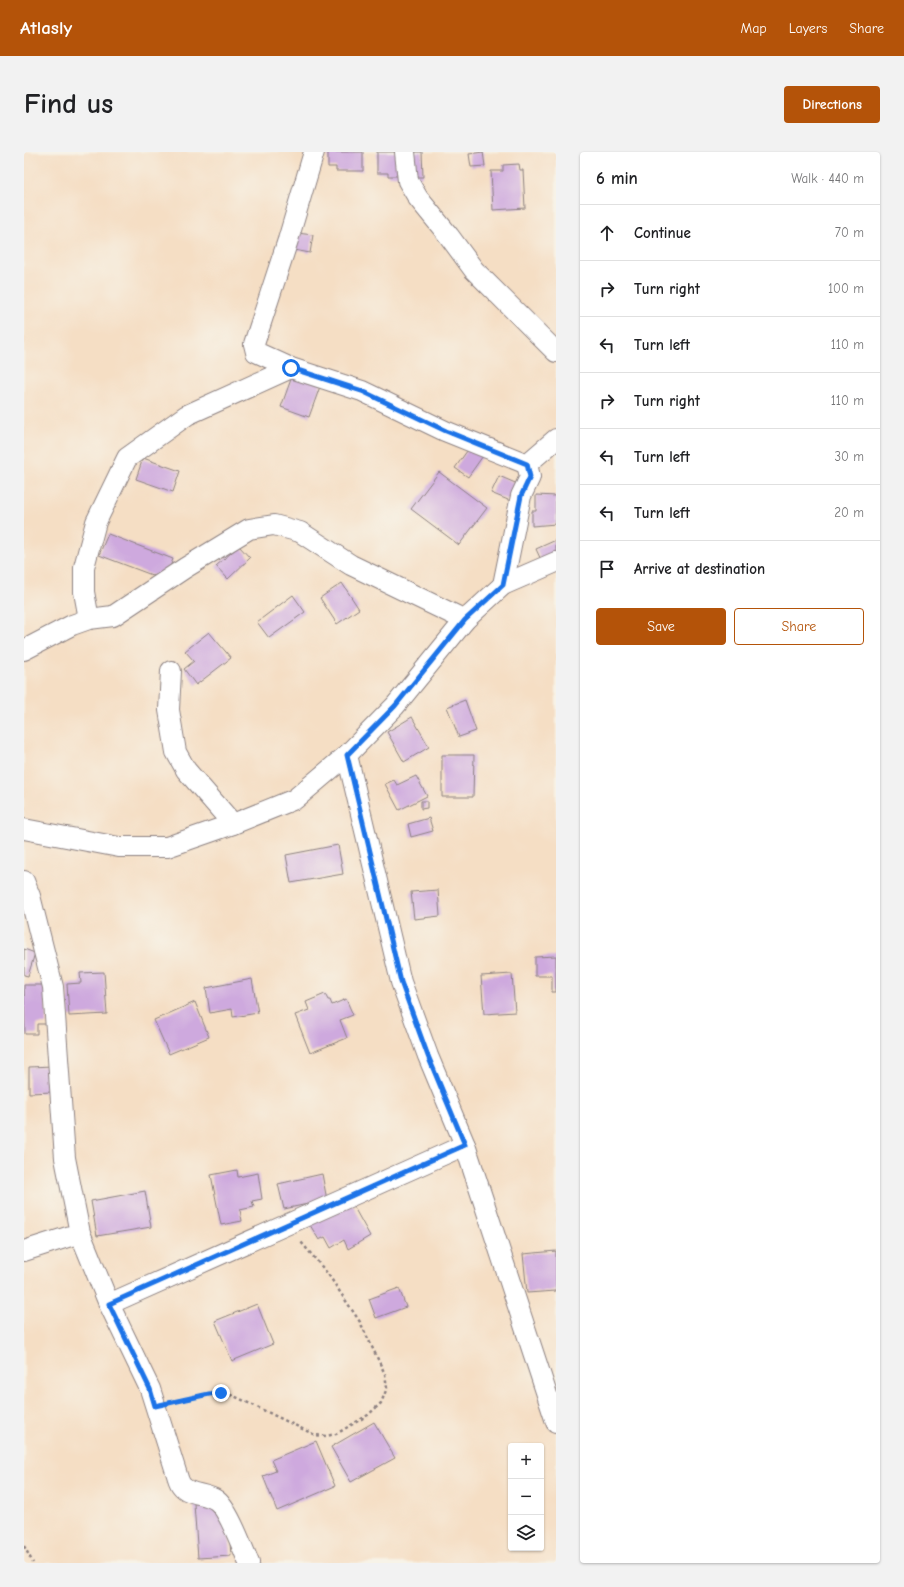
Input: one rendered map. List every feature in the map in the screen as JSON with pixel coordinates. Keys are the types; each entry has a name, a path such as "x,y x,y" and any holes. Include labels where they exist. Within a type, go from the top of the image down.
{"street":[{"path":"314,152 288,240 254,344 256,352 291,368 362,391 446,431 527,464"},
{"path":"405,152 408,181 418,198 474,270 556,352"},
{"path":"90,619 84,592 84,567 96,522 127,458 187,415 291,368"},
{"path":"527,464 556,438"},
{"path":"503,585 521,496 530,477 527,464"},
{"path":"24,650 72,625 90,619 113,616 185,568 249,529 274,525 300,532 350,565 465,620"},
{"path":"24,829 119,847 167,847 233,824 294,799 347,755 395,706 465,620 503,585 556,562"},
{"path":"170,671 169,710 176,752 186,770 233,824"},
{"path":"347,755 401,982 428,1056 465,1145 556,1422"},
{"path":"24,881 30,896 53,987 65,1158 80,1233 109,1304 150,1389 176,1474 182,1486 188,1490 217,1500 224,1509 250,1563"},
{"path":"109,1304 465,1145"},
{"path":"24,1251 80,1233"}],"path":[{"path":"155,1406 209,1394 221,1393 234,1396 315,1435 326,1436 336,1434 368,1415 381,1403 388,1388 385,1374 360,1322 328,1274 287,1225"},
{"path":"24,1546 33,1563"}],"building":[{"path":"328,152 363,152 363,171 336,171 336,167 328,167"},
{"path":"377,152 400,152 401,176 388,176 388,173 377,173"},
{"path":"409,152 422,152 423,177 411,177"},
{"path":"483,152 485,166 471,167 469,154"},
{"path":"519,164 520,170 523,170 525,208 493,210 491,171 503,171 503,165"},
{"path":"297,233 313,235 310,253 294,250"},
{"path":"294,371 322,381 309,417 281,407"},
{"path":"472,444 485,453 468,477 455,468"},
{"path":"143,458 180,471 173,492 136,479"},
{"path":"439,472 487,508 459,545 411,509"},
{"path":"499,476 520,485 513,502 491,493"},
{"path":"536,495 556,496 556,524 532,526 532,511 536,511"},
{"path":"108,534 173,559 165,580 99,555"},
{"path":"556,540 556,553 541,560 536,549"},
{"path":"239,546 250,558 228,579 216,566"},
{"path":"342,583 359,609 337,624 320,598"},
{"path":"293,595 305,612 269,638 257,622"},
{"path":"209,632 231,658 196,685 184,669 194,661 185,651"},
{"path":"465,700 476,731 459,737 447,707"},
{"path":"412,717 429,747 404,762 387,732"},
{"path":"442,755 474,755 473,797 442,797"},
{"path":"416,776 427,796 399,810 385,784 394,780 397,785"},
{"path":"421,801 427,801 427,808 421,809"},
{"path":"429,818 433,831 411,837 408,824"},
{"path":"338,845 343,874 291,883 286,855"},
{"path":"438,890 440,916 414,919 411,892"},
{"path":"24,949 35,953 28,976 24,975"},
{"path":"556,956 556,992 552,992 552,976 535,976 535,957"},
{"path":"104,972 107,1014 69,1016 67,984 81,983 80,973"},
{"path":"512,974 515,1012 484,1014 481,976"},
{"path":"252,979 258,1013 233,1017 232,1009 210,1013 206,988"},
{"path":"24,985 46,985 46,1024 37,1024 37,1034 25,1034"},
{"path":"325,994 332,1005 346,999 353,1015 340,1020 347,1038 310,1053 295,1015 309,1010 306,1002"},
{"path":"195,1002 209,1037 169,1054 154,1020"},
{"path":"53,1066 53,1092 29,1093 29,1067"},
{"path":"237,1170 238,1177 258,1173 262,1199 252,1201 254,1207 240,1210 242,1221 221,1225 211,1175"},
{"path":"322,1174 327,1200 284,1209 278,1184"},
{"path":"145,1191 151,1227 97,1236 91,1201"},
{"path":"351,1202 370,1236 348,1249 344,1240 331,1248 325,1237 319,1240 310,1225"},
{"path":"556,1251 556,1291 527,1293 523,1254"},
{"path":"399,1288 406,1307 376,1318 369,1299"},
{"path":"257,1304 273,1344 232,1361 215,1321"},
{"path":"374,1422 395,1458 351,1482 331,1447"},
{"path":"316,1441 335,1486 277,1511 263,1476 276,1471 271,1460"},
{"path":"227,1501 231,1556 198,1558 194,1504"}],"route":[{"path":"221,1393 209,1394 155,1406 150,1389 109,1304 465,1145 428,1056 401,982 373,870 347,755 395,706 465,620 503,585 521,496 530,477 527,464 446,431 362,391 291,368"}]}
